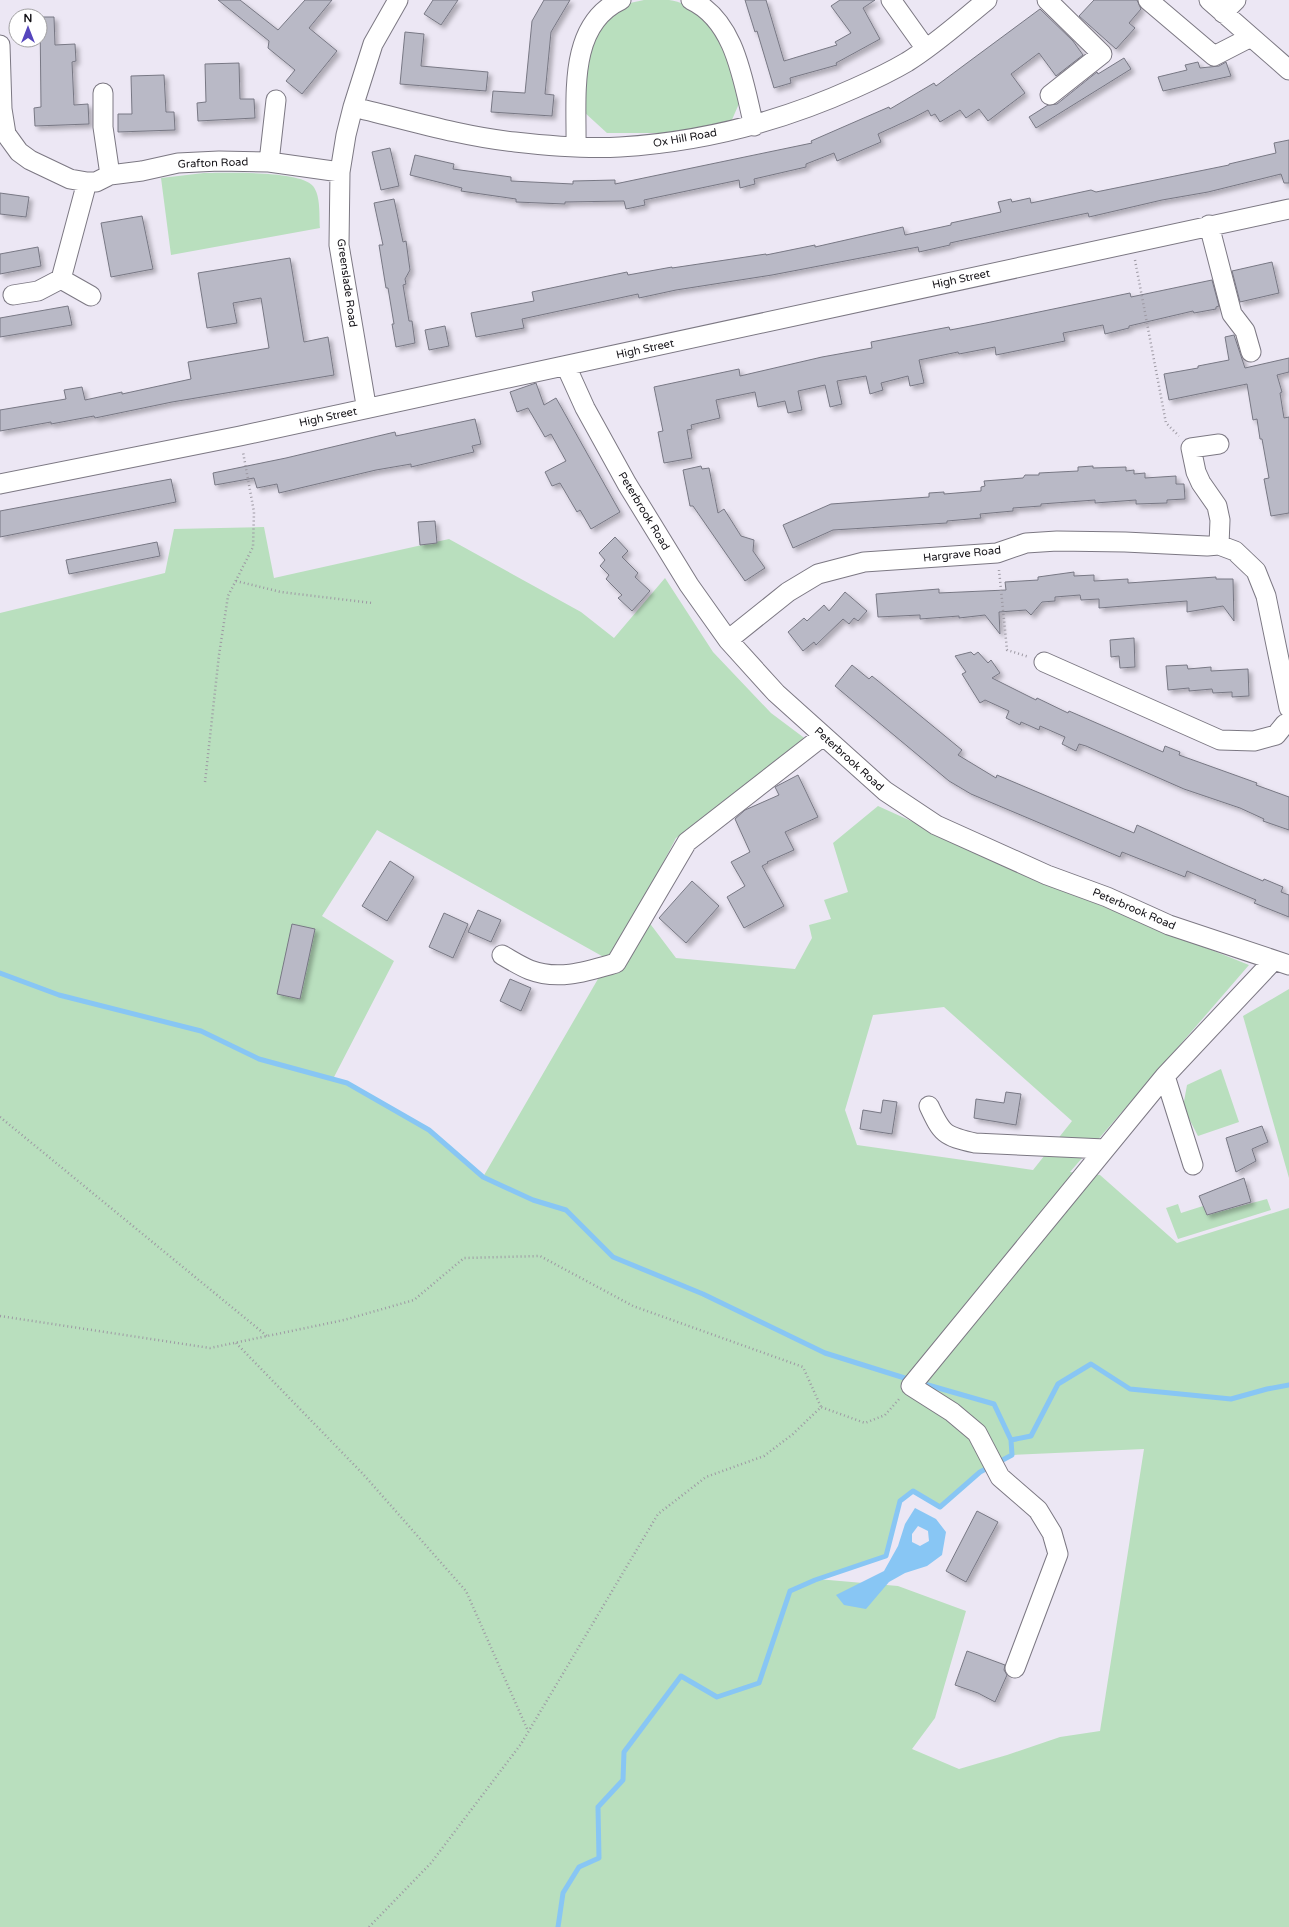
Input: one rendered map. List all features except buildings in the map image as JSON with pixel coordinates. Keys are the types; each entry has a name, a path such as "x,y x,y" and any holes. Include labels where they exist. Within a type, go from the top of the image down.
{"street":[{"name":"Greenslade Road","path":"368,408 365,400 339,245 340,172 346,135 353,107 373,44 398,0"},
{"path":"576,147 578,62 586,38 597,18 614,3 621,0"},
{"path":"691,0 707,9 716,19 727,37 739,66 754,126"},
{"path":"891,0 926,49"},
{"name":"Ox Hill Road","path":"353,107 449,130 513,142 576,147 619,147 662,142 754,126 800,111 842,94 884,74 926,49 987,0"},
{"path":"1047,0 1102,54 1050,95"},
{"path":"1148,0 1214,56 1251,37"},
{"path":"1209,0 1230,7 1251,37 1289,70"},
{"name":"Grafton Road","path":"0,45 2,109 6,134 19,152 30,160 70,179 96,182 110,175 142,171 178,163 269,162 340,172"},
{"path":"103,93 104,127 110,175"},
{"path":"269,162 276,100"},
{"path":"13,295 38,291 62,279 87,182"},
{"name":"High Street","path":"0,484 240,436 1289,208"},
{"path":"1209,225 1232,314 1245,331 1251,352"},
{"path":"62,279 91,296"},
{"name":"Peterbrook Road","path":"566,366 585,408 631,490 688,585 728,640 776,693 822,736 885,791 936,825 1047,875 1107,897 1169,925 1281,963"},
{"path":"1219,444 1191,448 1196,472 1201,483 1217,506 1220,520 1219,545"},
{"name":"Hargrave Road","path":"728,640 788,592 818,574 864,562 997,553 1026,543 1057,541 1125,542 1207,546 1219,545 1235,551 1256,571 1266,596 1288,720 1276,735 1254,741 1220,740 1044,662"},
{"path":"502,955 530,970 555,976 582,973 616,963 687,842 822,736"},
{"path":"1015,1668 1058,1554 1052,1533 1038,1510 1000,1477 978,1433 914,1382 1165,1076 1281,963"},
{"path":"1165,1076 1193,1165"},
{"path":"929,1106 937,1123 947,1135 958,1139 975,1143 1105,1149"}],"path":[{"path":"1131,242 1166,423 1191,448"},
{"path":"205,782 219,655 228,596 253,547 254,512 240,436"},
{"path":"997,553 1007,650 1044,662"},
{"path":"236,581 281,592 372,603"},
{"path":"0,1117 267,1336"},
{"path":"0,1316 210,1348 344,1320 414,1300 464,1258 540,1256 633,1306 803,1367 821,1407 865,1422 885,1415 914,1382"},
{"path":"236,1343 363,1474 466,1591 528,1731"},
{"path":"369,1927 431,1863 521,1744 658,1514 706,1478 764,1456 792,1434 821,1407"}],"green space":[{"path":"644,0 669,0 685,5 698,13 709,24 724,53 741,99 731,122 666,133 607,133 584,112 585,59 607,18 630,3"},
{"path":"204,173 278,175 293,177 305,181 316,190 319,206 320,228 171,255 161,178"},
{"path":"264,527 274,578 449,539 581,612 614,638 665,578 713,652 771,713 819,749 676,838 639,909 676,958 795,969 812,938 809,925 831,919 824,900 848,892 833,843 878,806 1072,894 1249,965 1070,1172 1100,1175 1177,1243 1289,1208 1289,1927 0,1927 0,613 165,573 174,529","holes":["377,830 609,960 483,1177 429,1130 347,1083 333,1079 394,961 322,916","944,1007 1072,1121 1033,1170 857,1145 845,1110 873,1015","1144,1449 1100,1731 1060,1737 959,1769 912,1749 935,1718 966,1611 898,1586 817,1579 886,1556 900,1501 913,1491 940,1507 980,1472 1012,1455"]},
{"path":"1289,989 1289,1178 1243,1016"},
{"path":"1221,1069 1239,1122 1198,1136 1183,1107 1187,1085"},
{"path":"1267,1199 1271,1210 1178,1239 1166,1208 1178,1204 1181,1213 1203,1206 1207,1215"}],"water":[{"path":"915,1508 936,1519 946,1532 942,1555 927,1566 905,1573 889,1582 866,1609 844,1605 836,1595 884,1571 898,1546 905,1524","holes":["918,1526 928,1531 929,1541 920,1546 912,1542 912,1534"]}],"waterway":[{"path":"0,973 59,995 201,1031 259,1059 347,1083 429,1130 483,1177 533,1200 566,1210 613,1257 703,1294 825,1353 911,1380"},
{"path":"1011,1440 1031,1436 1058,1384 1091,1364 1130,1389 1231,1399 1267,1389 1289,1385"},
{"path":"558,1927 563,1893 579,1867 599,1858 598,1807 623,1780 624,1752 681,1676 717,1697 759,1683 790,1591 815,1580 886,1556 900,1501 913,1491 940,1507 980,1472 1012,1455 1011,1440 994,1404 921,1383"}]}
